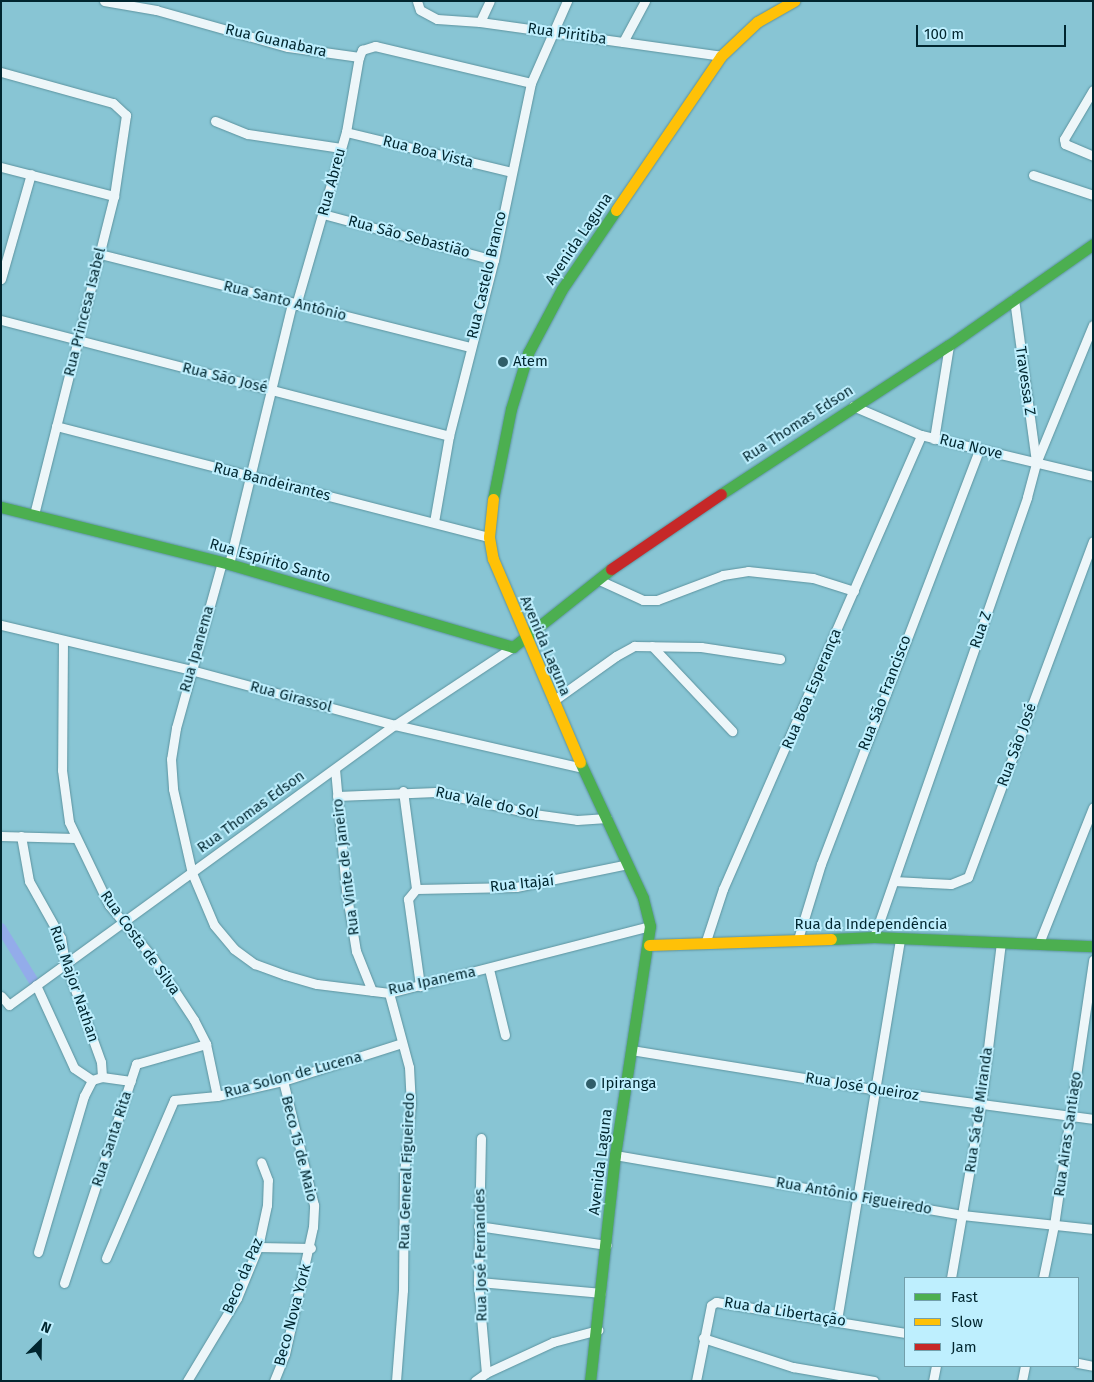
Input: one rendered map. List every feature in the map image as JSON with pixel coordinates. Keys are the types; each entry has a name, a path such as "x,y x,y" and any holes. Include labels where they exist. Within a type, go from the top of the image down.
{"street":[{"name":"Rua Guanabara","path":"104,1 156,10 288,47 359,57"},
{"path":"480,22 490,1"},
{"name":"Rua Castelo Branco","path":"434,522 449,436 470,347 494,260 510,172 531,83 568,1"},
{"path":"623,42 645,1"},
{"name":"Avenida Laguna","path":"590,1381 598,1330 615,1155 649,945 650,926 643,898 582,768 493,559 489,537 494,486 511,409 528,354 562,289 722,56 757,22 794,1"},
{"name":"Rua Piritiba","path":"417,3 420,10 437,19 480,22 722,56"},
{"path":"359,57 367,46 375,46 531,83"},
{"name":"Rua Abreu","path":"225,563 251,478 271,390 294,304 324,214 346,132 359,57"},
{"name":"Rua Princesa Isabel","path":"1,72 113,103 126,115 126,127 114,196 34,515"},
{"path":"1093,90 1064,138 1071,147 1093,156"},
{"path":"215,121 248,134 341,148"},
{"name":"Rua Boa Vista","path":"346,132 510,172"},
{"path":"1,166 114,196"},
{"path":"1,279 31,174"},
{"path":"1033,175 1093,195"},
{"name":"Rua São Sebastião","path":"324,214 494,260"},
{"name":"Rua Thomas Edson","path":"526,638 631,553 853,406 949,345 1093,244"},
{"name":"Rua Santo Antônio","path":"100,254 470,347"},
{"name":"Travessa Z","path":"1014,299 1036,463"},
{"name":"Rua São José","path":"1,320 78,342 449,436"},
{"name":"Rua Z","path":"874,937 1036,463 1093,325"},
{"path":"934,439 949,345"},
{"name":"Rua Nove","path":"853,406 920,435 1093,476"},
{"name":"Rua Bandeirantes","path":"56,426 251,478 489,537"},
{"name":"Rua Boa Esperança","path":"704,944 723,888 854,591 920,435"},
{"name":"Rua São Francisco","path":"798,939 821,864 979,450"},
{"name":"Rua Espírito Santo","path":"1,507 225,563 513,647"},
{"name":"Rua São José","path":"894,881 951,884 968,876 1093,540"},
{"name":"Rua Ipanema","path":"225,563 191,670 171,759 172,789 192,873 214,925 234,949 255,964 317,984 389,993 489,969 650,926"},
{"path":"599,580 643,600 657,600 723,576 748,571 813,578 854,591"},
{"name":"Rua Girassol","path":"1,625 191,670 395,724 582,768"},
{"path":"513,647 526,638"},
{"name":"Rua Costa de Silva","path":"63,640 63,797 75,838 96,882 153,958 194,1020 206,1044 217,1096"},
{"path":"553,701 616,656 634,646 737,651 780,659"},
{"path":"652,646 732,731"},
{"name":"Rua Thomas Edson","path":"1,996 10,1005 65,962 192,873 395,724 513,647"},
{"name":"Rua Vinte de Janeiro","path":"335,769 346,890 356,951 372,991"},
{"path":"403,791 416,889 408,900 420,986"},
{"name":"Rua Vale do Sol","path":"337,796 403,791 436,792 569,818 607,818"},
{"path":"1038,943 1093,807"},
{"path":"1,836 75,838"},
{"name":"Rua Major Nathan","path":"21,836 29,881 61,938 65,962 101,1062 102,1077"},
{"name":"Rua Itajaí","path":"416,889 516,887 628,864"},
{"name":"Rua da Independência","path":"649,945 874,937 1093,946"},
{"path":"837,1320 900,938"},
{"name":"Rua Sá de Miranda","path":"951,1277 981,1105 1001,942"},
{"name":"Rua Airas Santiago","path":"1043,1277 1054,1225 1093,960"},
{"path":"489,969 505,1035"},
{"path":"36,985 74,1068 92,1080"},
{"name":"Rua General Figueiredo","path":"389,993 409,1068 411,1103 404,1175 403,1290 396,1381"},
{"name":"Rua Solon de Lucena","path":"106,1258 171,1102 217,1096 283,1081 402,1043"},
{"name":"Rua Santa Rita","path":"64,1284 136,1064 141,1060 206,1044"},
{"name":"Rua José Queiroz","path":"631,1050 876,1090 1093,1119"},
{"path":"38,1252 84,1096 92,1080 102,1077 131,1081"},
{"name":"Beco 15 de Maio","path":"283,1081 314,1205 311,1248"},
{"name":"Rua José Fernandes","path":"481,1138 478,1282 486,1373"},
{"name":"Rua Antônio Figueiredo","path":"615,1155 962,1215 1093,1229"},
{"name":"Beco da Paz","path":"187,1381 232,1306 258,1248 267,1205 268,1180 261,1162"},
{"path":"478,1226 607,1245"},
{"path":"258,1248 311,1248"},
{"name":"Beco Nova York","path":"274,1381 284,1354 311,1248"},
{"path":"478,1282 601,1293"},
{"name":"Rua da Libertação","path":"696,1381 711,1305 716,1302 837,1320 904,1333"},
{"path":"475,1381 486,1373 553,1342 598,1330"},
{"path":"703,1338 793,1367 874,1381"},
{"path":"1079,1363 1093,1366"},
{"path":"933,1381 936,1367"},
{"path":"1022,1381 1025,1367"}],"waterway":[{"path":"1,928 36,985"}],"traffic: fast":[{"path":"493,499 511,409 528,353 562,289 616,210"},
{"path":"721,494 949,345 1093,244"},
{"path":"1,507 229,564 513,647 611,569"},
{"path":"580,762 643,898 650,926 615,1155 590,1381"},
{"path":"831,939 874,937 1093,946"}],"traffic: slow":[{"path":"616,210 721,56 757,22 794,1"},
{"path":"493,499 489,537 493,559 580,762"},
{"path":"649,945 831,939"}],"traffic: jam":[{"path":"611,569 721,494"}],"place":[{"name":"Atem","path":"503,362"},
{"name":"Ipiranga","path":"591,1084"}]}
